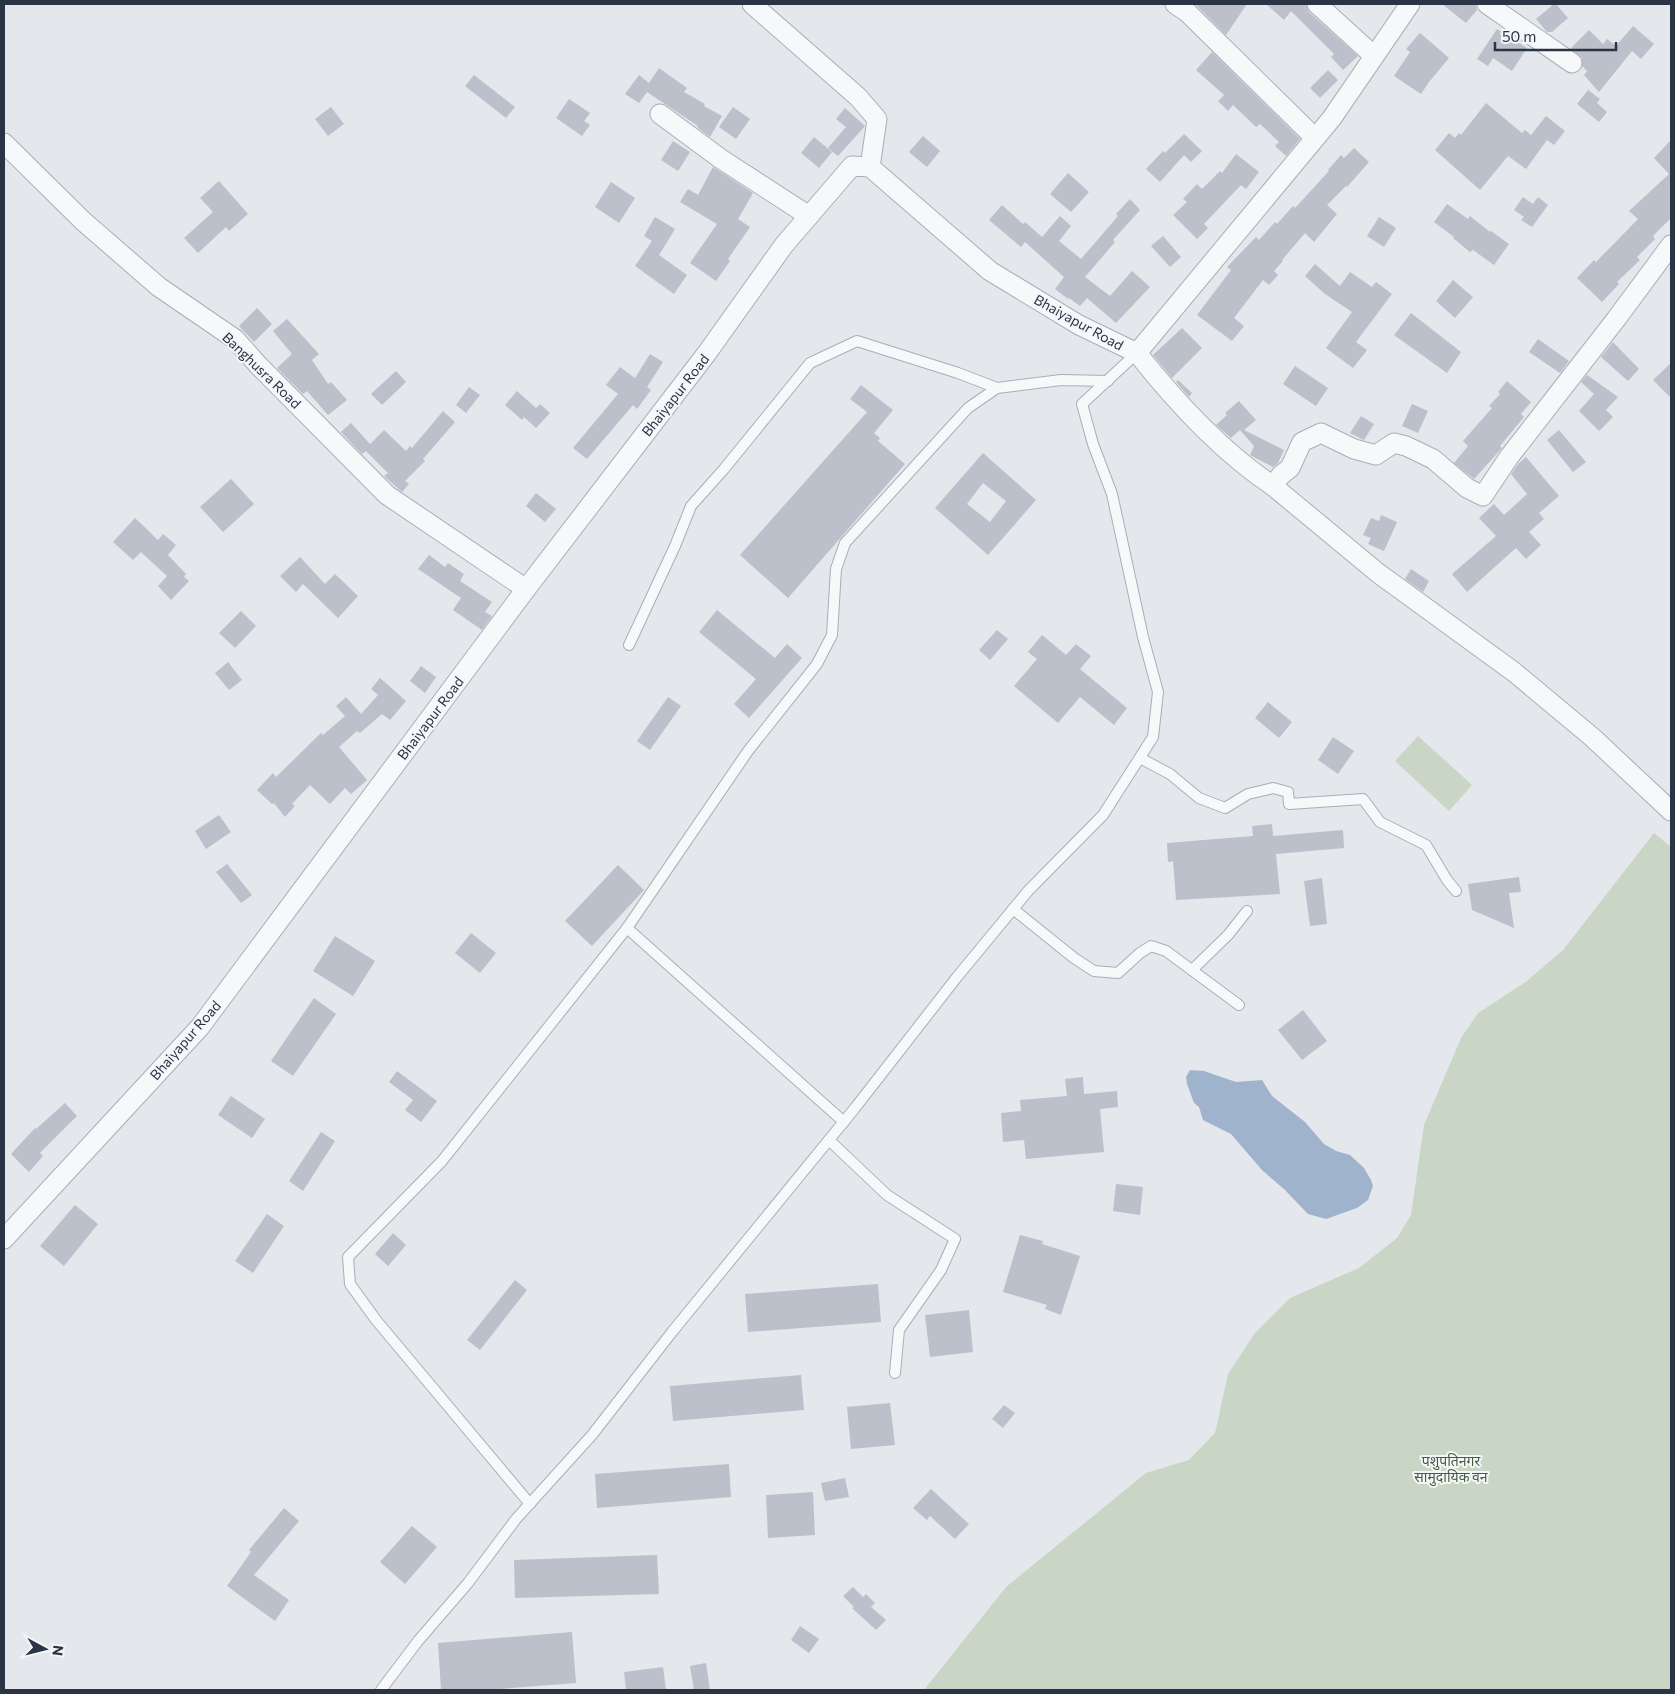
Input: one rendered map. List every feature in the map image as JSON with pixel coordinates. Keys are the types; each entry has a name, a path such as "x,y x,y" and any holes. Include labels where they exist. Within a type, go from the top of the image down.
{"street":[{"path":"752,4 858,96 877,119 870,167"},
{"path":"1175,4 1187,12 1315,138"},
{"path":"1317,4 1374,56"},
{"name":"Bhaiyapur Road","path":"4,1239 200,1027 526,589 707,353 784,245 852,166 870,167 990,271 1079,325 1137,353 1332,118 1410,4"},
{"path":"1487,4 1572,63"},
{"path":"660,114 721,159 809,216"},
{"name":"Banghusra Road","path":"4,143 83,221 158,287 235,339 259,366 387,494 526,589"},
{"path":"1274,486 1280,475 1290,468 1302,442 1321,433 1354,449 1376,455 1394,444 1406,446 1433,459 1467,488 1483,496 1509,457 1671,246"},
{"path":"1137,353 1189,412 1229,452 1274,486 1378,573 1514,672 1592,737 1671,811"}],"lane":[{"path":"629,645 675,546 691,506 724,469 810,363 857,341 958,373 997,388"},
{"path":"381,1690 418,1641 468,1583 516,1519 592,1435 672,1332 844,1122 957,977 1013,909 1103,814 1152,737 1158,692 1142,637 1112,494 1093,444 1082,404 1137,353"},
{"path":"530,1504 370,1313 350,1284 348,1257 442,1161 627,928 748,751 816,664 832,635 836,570 846,543 968,408 997,388 1061,380 1108,381"},
{"path":"1140,758 1170,774 1199,798 1225,808 1248,794 1272,788 1288,792 1290,804 1363,799 1380,822 1426,846 1456,891"},
{"path":"1013,909 1074,958 1094,971 1118,973 1140,953 1151,946 1166,950 1238,1005"},
{"path":"1192,970 1228,934 1247,911"},
{"path":"627,928 844,1122"},
{"path":"829,1140 887,1195 955,1239 941,1270 899,1330 895,1373"}],"green space":[{"path":"1418,736 1472,785 1449,811 1395,761"},
{"name":"पशुपतिनगर सामुदायिक वन","path":"1654,833 1671,847 1671,1690 924,1690 1006,1587 1146,1473 1189,1460 1215,1433 1228,1374 1255,1333 1290,1298 1359,1268 1397,1238 1411,1215 1424,1125 1461,1038 1478,1013 1527,981 1563,950"}],"water":[{"path":"1190,1070 1204,1071 1236,1082 1262,1080 1272,1096 1305,1122 1324,1144 1336,1151 1350,1155 1364,1168 1373,1186 1368,1200 1357,1208 1326,1219 1308,1214 1262,1170 1231,1134 1203,1120 1199,1107 1194,1103 1187,1084 1186,1077"}],"building":[{"path":"1195,4 1247,4 1226,35"},
{"path":"1266,4 1306,4 1309,12 1358,56 1343,70 1331,57 1334,54 1291,11 1284,20"},
{"path":"1442,4 1476,4 1477,10 1466,23"},
{"path":"1554,4 1568,18 1552,32 1547,32 1536,19"},
{"path":"1633,26 1654,44 1641,59 1632,51 1599,92 1584,75 1587,71 1582,66 1582,58 1571,48 1589,30 1603,44 1607,39 1616,46"},
{"path":"1497,29 1527,48 1512,71 1493,58 1488,66 1477,59"},
{"path":"1420,33 1449,58 1421,94 1394,76 1410,52 1406,49"},
{"path":"1212,52 1300,139 1286,156 1275,146 1279,142 1260,124 1256,127 1233,105 1228,111 1218,101 1224,95 1196,70"},
{"path":"659,68 687,88 684,92 722,116 710,137 698,126 647,92 639,103 625,94 639,75 649,83"},
{"path":"1328,70 1338,80 1320,98 1310,88"},
{"path":"474,75 515,107 506,118 465,86"},
{"path":"1588,90 1600,99 1597,103 1607,112 1599,122 1577,104"},
{"path":"569,99 590,113 584,121 590,125 582,136 556,118"},
{"path":"1486,103 1522,133 1525,130 1531,135 1546,116 1565,131 1554,145 1547,140 1526,169 1508,156 1480,190 1435,150 1449,133 1455,138 1459,133 1461,135"},
{"path":"331,107 344,124 328,136 315,119"},
{"path":"733,107 750,119 736,139 719,127"},
{"path":"845,108 865,126 838,156 828,148 846,127 836,119"},
{"path":"1184,134 1202,151 1191,162 1184,155 1160,182 1146,169 1163,151 1165,153"},
{"path":"923,136 940,151 927,167 909,152"},
{"path":"814,137 832,152 819,168 801,153"},
{"path":"1671,140 1671,218 1653,236 1655,239 1637,257 1640,260 1617,282 1619,284 1602,302 1577,278 1594,260 1596,262 1638,219 1629,211 1669,174 1654,158"},
{"path":"673,141 690,152 678,171 661,160"},
{"path":"1354,148 1369,162 1347,187 1327,205 1337,214 1314,242 1305,233 1274,271 1278,275 1269,285 1263,280 1234,318 1244,326 1232,341 1197,315 1231,270 1227,267 1256,237 1259,240 1293,206 1295,208 1341,155 1344,158"},
{"path":"1236,154 1259,172 1246,189 1241,185 1204,224 1208,228 1197,239 1173,215 1187,202 1183,199 1197,184 1202,189 1220,171 1222,173"},
{"path":"713,167 753,193 738,219 750,227 728,259 730,261 716,281 690,263 717,224 680,202 688,189 698,195"},
{"path":"1068,173 1089,192 1071,212 1050,194"},
{"path":"219,181 248,214 229,231 226,227 198,253 184,238 213,212 200,198"},
{"path":"611,182 635,198 619,223 595,207"},
{"path":"1523,197 1533,204 1538,197 1548,205 1532,227 1521,220 1524,217 1514,210"},
{"path":"1130,199 1140,210 1113,240 1115,242 1085,277 1110,296 1132,271 1150,287 1116,323 1087,298 1080,306 1055,289 1064,277 1025,242 1021,247 989,220 1002,205 1023,224 1025,222 1042,237 1060,216 1071,226 1059,241 1081,259"},
{"path":"1447,204 1468,219 1470,216 1509,244 1494,265 1473,250 1470,252 1434,222"},
{"path":"655,217 675,229 659,255 687,275 674,294 635,266 652,241 644,236"},
{"path":"1379,217 1396,228 1384,247 1367,236"},
{"path":"1163,236 1181,257 1170,267 1151,246"},
{"path":"1315,264 1340,286 1350,272 1372,287 1376,282 1392,294 1356,342 1367,350 1353,368 1326,348 1352,312 1325,294 1305,276"},
{"path":"1453,280 1473,297 1455,318 1436,301"},
{"path":"257,308 272,324 254,342 239,326"},
{"path":"1411,313 1461,352 1447,373 1394,335"},
{"path":"287,319 319,354 312,360 328,384 331,382 347,400 328,415 307,391 303,394 277,368 292,354 273,331"},
{"path":"1182,328 1202,348 1172,378 1153,355"},
{"path":"1538,339 1569,361 1560,373 1529,352"},
{"path":"1613,342 1639,369 1628,381 1601,357"},
{"path":"650,354 663,362 647,387 651,390 637,409 633,405 587,459 573,448 618,394 606,385 620,367 635,378"},
{"path":"1671,363 1671,398 1653,380"},
{"path":"1295,366 1328,388 1316,406 1283,384"},
{"path":"396,371 406,382 382,405 371,394"},
{"path":"1587,375 1618,397 1606,410 1613,417 1599,431 1579,411 1594,394 1581,382"},
{"path":"1178,380 1192,393 1189,397 1176,382"},
{"path":"1507,381 1531,402 1521,414 1524,417 1500,446 1502,448 1474,479 1454,463 1468,446 1463,441 1492,408 1489,406 1500,394 1498,392"},
{"path":"861,385 893,410 874,433 880,438 878,441 905,464 788,598 740,555 867,412 850,399"},
{"path":"469,387 480,395 466,413 456,405"},
{"path":"517,391 536,408 540,404 550,413 536,428 524,417 522,420 505,405"},
{"path":"1239,401 1256,420 1244,430 1284,450 1278,463 1273,467 1250,455 1254,446 1240,430 1231,438 1216,425 1227,415 1225,413"},
{"path":"1412,404 1428,411 1418,433 1402,426"},
{"path":"443,411 455,422 423,459 425,461 405,481 409,484 402,492 384,476 388,473 366,451 362,454 341,432 351,423 370,444 384,430 406,451 410,446 412,448"},
{"path":"1361,416 1374,424 1364,440 1350,433"},
{"path":"1559,430 1586,462 1573,472 1547,440"},
{"path":"983,453 1036,500 988,555 935,508","holes":["983,483 1006,501 990,522 967,504"]},
{"path":"1526,457 1559,496 1539,513 1544,519 1529,532 1541,545 1526,559 1516,548 1467,592 1452,574 1496,536 1479,518 1494,504 1504,515 1527,494 1511,474"},
{"path":"231,479 254,504 223,532 200,507"},
{"path":"536,493 556,509 545,522 526,506"},
{"path":"1381,515 1397,522 1384,551 1368,544 1371,538 1363,535 1371,518 1379,521"},
{"path":"135,518 158,540 163,534 176,545 168,555 186,574 184,577 189,581 171,600 158,586 167,576 141,552 133,560 113,542"},
{"path":"429,555 445,567 448,563 464,574 460,581 492,602 485,612 492,616 482,630 453,610 461,598 418,569"},
{"path":"300,557 325,584 335,574 358,596 338,618 303,584 296,592 280,576"},
{"path":"1411,569 1429,581 1423,592 1405,579"},
{"path":"717,610 775,658 787,644 802,658 749,718 734,704 756,679 699,632"},
{"path":"241,611 256,626 235,648 219,633"},
{"path":"997,630 1008,639 990,660 979,650"},
{"path":"1042,635 1066,655 1076,644 1091,656 1080,669 1127,708 1114,725 1080,697 1058,723 1014,686 1037,659 1028,652"},
{"path":"228,662 242,680 229,690 215,673"},
{"path":"421,666 436,677 425,693 410,681"},
{"path":"380,678 406,701 390,720 382,714 360,733 357,731 339,747 367,780 351,794 345,788 330,804 310,785 292,804 295,806 285,817 274,803 272,804 257,790 273,773 276,777 321,733 323,735 345,716 336,706 346,697 361,714 378,695 371,689"},
{"path":"668,697 681,706 650,750 637,741"},
{"path":"1268,702 1292,722 1279,738 1255,718"},
{"path":"1333,737 1354,751 1338,774 1318,760"},
{"path":"219,815 231,832 206,849 195,831"},
{"path":"1272,824 1273,836 1343,830 1344,848 1276,854 1280,894 1176,900 1173,861 1168,862 1167,843 1253,836 1252,826"},
{"path":"227,864 252,895 241,903 216,872"},
{"path":"618,865 644,890 592,946 565,921"},
{"path":"1519,877 1521,892 1509,893 1514,928 1472,910 1468,884"},
{"path":"1322,878 1327,924 1310,926 1304,881"},
{"path":"471,933 496,953 480,973 455,953"},
{"path":"335,936 375,961 353,996 313,971"},
{"path":"314,998 336,1014 293,1076 271,1061"},
{"path":"1303,1010 1327,1041 1302,1060 1278,1030"},
{"path":"397,1071 437,1101 421,1122 405,1110 413,1100 389,1082"},
{"path":"1083,1077 1084,1094 1117,1091 1118,1107 1100,1109 1104,1152 1026,1159 1024,1140 1003,1142 1001,1113 1021,1111 1020,1100 1067,1096 1065,1079"},
{"path":"231,1096 265,1119 252,1138 218,1115"},
{"path":"65,1103 77,1116 40,1153 43,1156 29,1172 11,1154 35,1128"},
{"path":"321,1132 335,1141 303,1191 289,1181"},
{"path":"1116,1184 1143,1187 1140,1215 1113,1211"},
{"path":"75,1205 98,1224 64,1266 40,1246"},
{"path":"267,1214 284,1226 253,1273 235,1261"},
{"path":"393,1233 406,1245 388,1266 375,1254"},
{"path":"1020,1235 1043,1241 1042,1244 1080,1256 1061,1315 1045,1309 1047,1305 1003,1292"},
{"path":"515,1280 527,1290 480,1350 467,1340"},
{"path":"878,1284 881,1322 748,1332 745,1294"},
{"path":"969,1310 973,1352 930,1357 925,1315"},
{"path":"801,1375 804,1410 673,1421 670,1386"},
{"path":"890,1403 895,1445 851,1449 847,1407"},
{"path":"1004,1405 1015,1413 1003,1428 992,1419"},
{"path":"729,1464 731,1497 597,1508 595,1474"},
{"path":"845,1478 849,1497 825,1501 821,1483"},
{"path":"931,1489 969,1524 955,1539 930,1516 927,1520 913,1508"},
{"path":"813,1492 815,1535 768,1538 766,1495"},
{"path":"284,1508 299,1521 254,1575 289,1600 275,1621 227,1586 251,1552 249,1550"},
{"path":"412,1526 437,1547 405,1584 380,1562"},
{"path":"657,1555 659,1594 515,1598 514,1560"},
{"path":"853,1587 863,1597 866,1594 875,1603 871,1607 886,1620 876,1630 852,1608 854,1607 843,1596"},
{"path":"800,1626 819,1639 809,1653 791,1640"},
{"path":"572,1632 576,1683 486,1690 441,1690 438,1643"},
{"path":"706,1663 710,1690 694,1690 690,1666"},
{"path":"663,1667 666,1690 626,1690 624,1672"}]}
